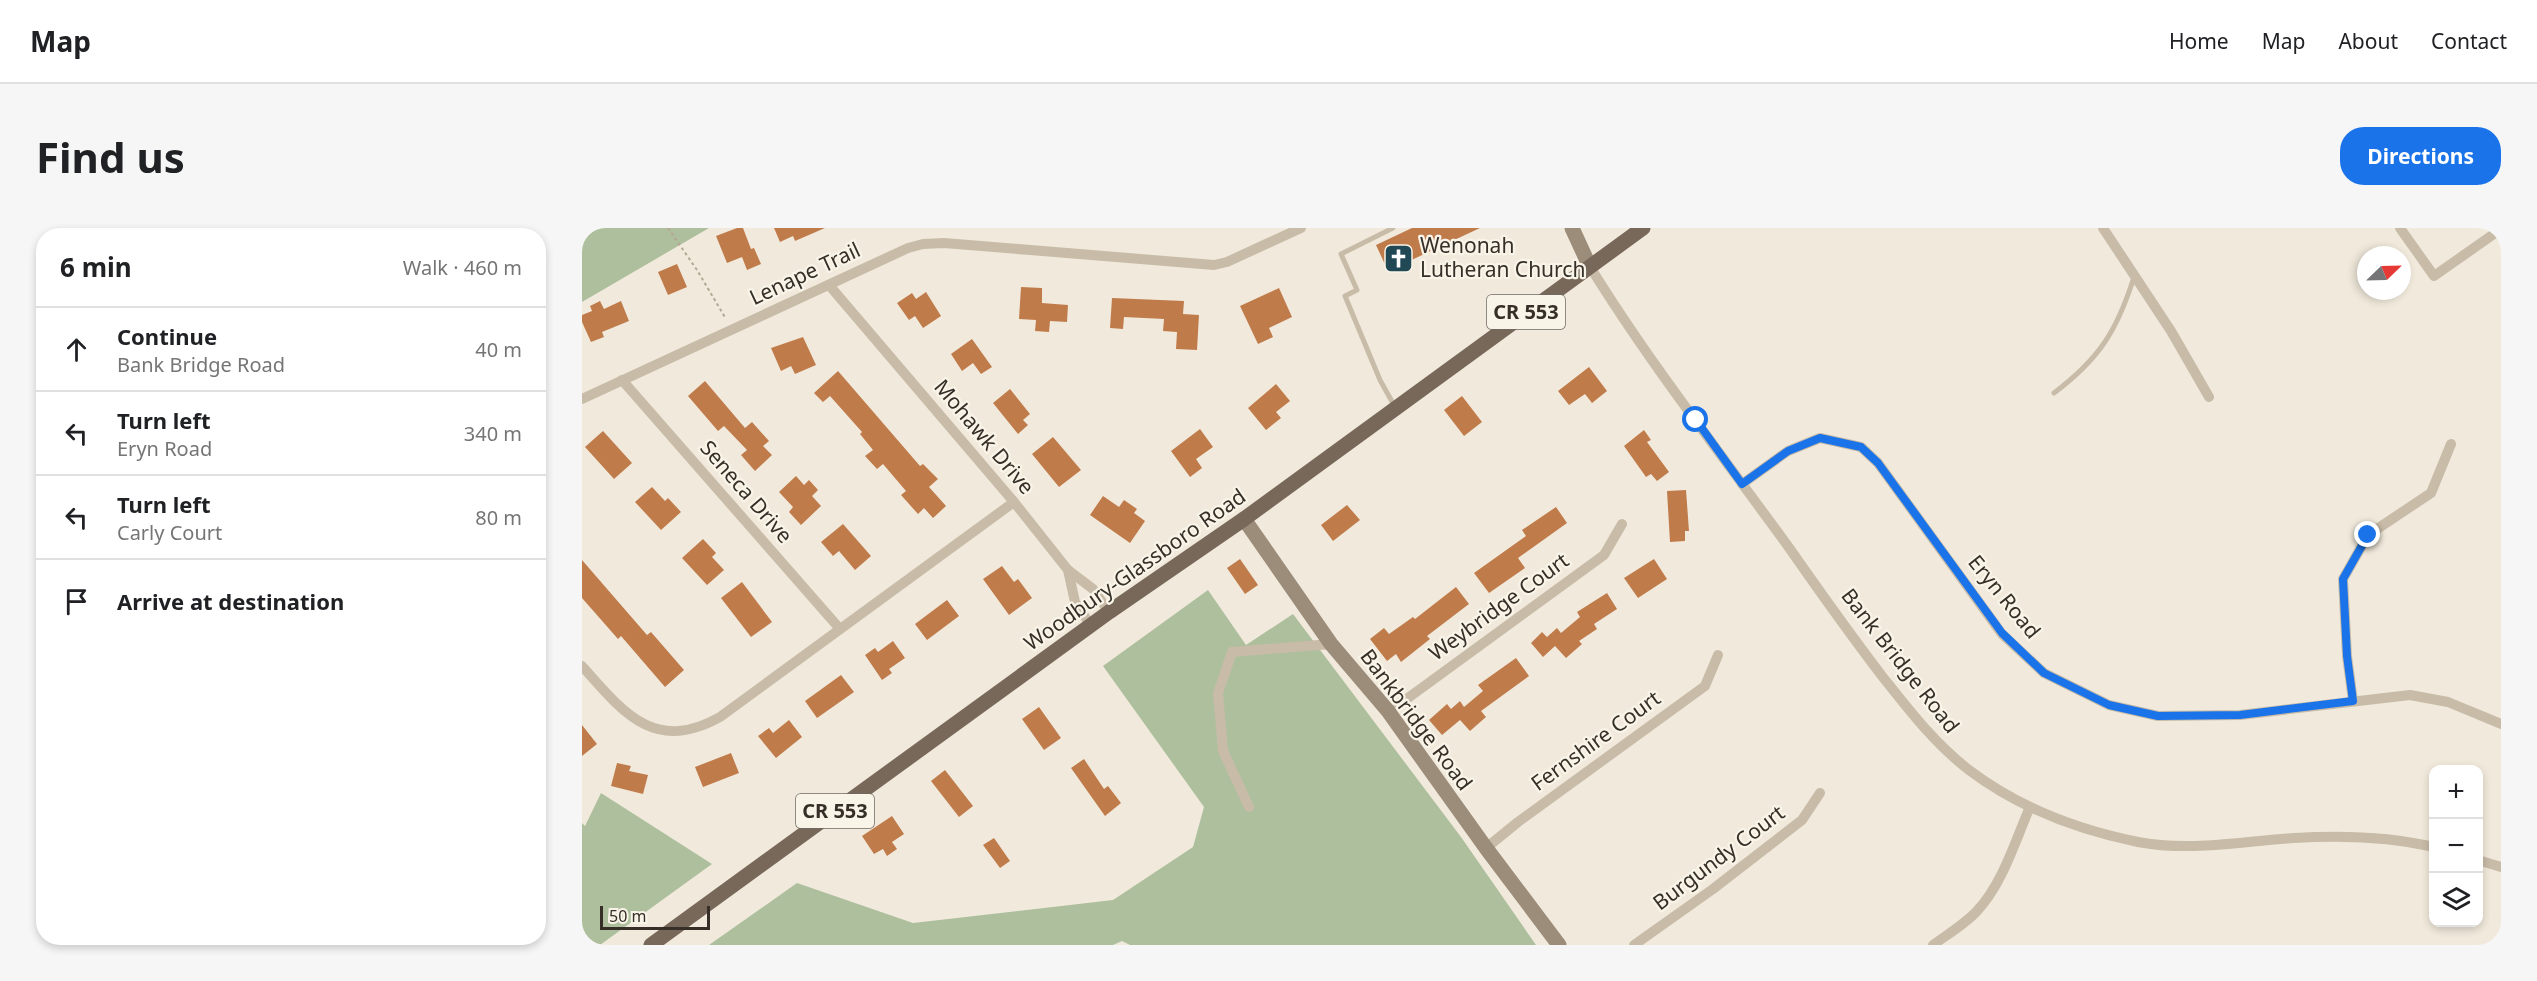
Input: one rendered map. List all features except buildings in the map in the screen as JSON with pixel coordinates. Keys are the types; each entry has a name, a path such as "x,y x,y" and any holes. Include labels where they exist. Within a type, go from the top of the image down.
{"main road":[{"name":"Woodbury-Glassboro Road","path":"651,945 1109,612 1244,519 1589,265 1643,228"}],"street":[{"name":"Lenape Trail","path":"582,399 908,248 923,244 944,243 1214,265 1227,262 1301,228"},
{"path":"1572,228 1589,265"},
{"path":"2103,228 2171,331 2209,398"},
{"path":"2400,228 2434,276 2501,229"},
{"name":"Bank Bridge Road","path":"1589,265 1646,352 1847,630 1919,723 1944,749 1998,790 2030,807 2111,836 2173,848 2347,836 2405,841 2429,846"},
{"name":"Mohawk Drive","path":"829,285 1014,502 1068,570 1093,589 1109,612"},
{"name":"Seneca Drive","path":"622,380 840,629"},
{"name":"Eryn Road","path":"1742,484 1788,451 1820,438 1861,447 1878,463 2002,633 2044,673 2109,705 2158,716 2240,715 2410,695 2448,702 2501,724"},
{"path":"2353,701 2347,656 2343,579 2368,535 2431,493 2451,444"},
{"path":"582,666 620,709 633,720 659,730 689,730 704,726 720,717 1014,502"},
{"name":"Bankbridge Road","path":"1244,519 1331,644 1388,711 1485,848 1559,945"},
{"name":"Weybridge Court","path":"1388,711 1604,555 1622,524"},
{"path":"1068,570 1075,602 1091,626"},
{"path":"1249,807 1223,751 1218,693 1232,652 1331,644"},
{"name":"Fernshire Court","path":"1485,848 1705,686 1718,655"},
{"name":"Burgundy Court","path":"1634,945 1713,889 1802,820 1820,794"},
{"path":"1933,945 1976,912 1984,902 1996,884 2030,807"},
{"path":"2483,862 2501,867"}],"lane":[{"path":"1394,228 1341,254 1357,290 1345,296 1380,380 1395,408"},
{"path":"2054,393 2081,372 2104,344 2125,306 2134,276"}],"path":[{"path":"668,228 697,270 727,321"}],"green space":[{"path":"582,228 709,228 582,302"},
{"path":"1208,590 1246,645 1293,614 1461,837 1536,945 1130,945 1122,941 1113,945 709,945 797,883 913,923 1113,900 1193,847 1204,807 1103,666"},
{"path":"601,793 712,864 600,945 582,945 582,823 585,826"}],"place":[{"name":"Wenonah Lutheran Church","path":"1399,258"}],"route":[{"path":"1696,420 1742,484 1788,451 1820,438 1861,447 1878,463 2002,633 2044,673 2109,705 2158,716 2240,715 2353,701 2347,656 2343,579 2368,535"}]}
